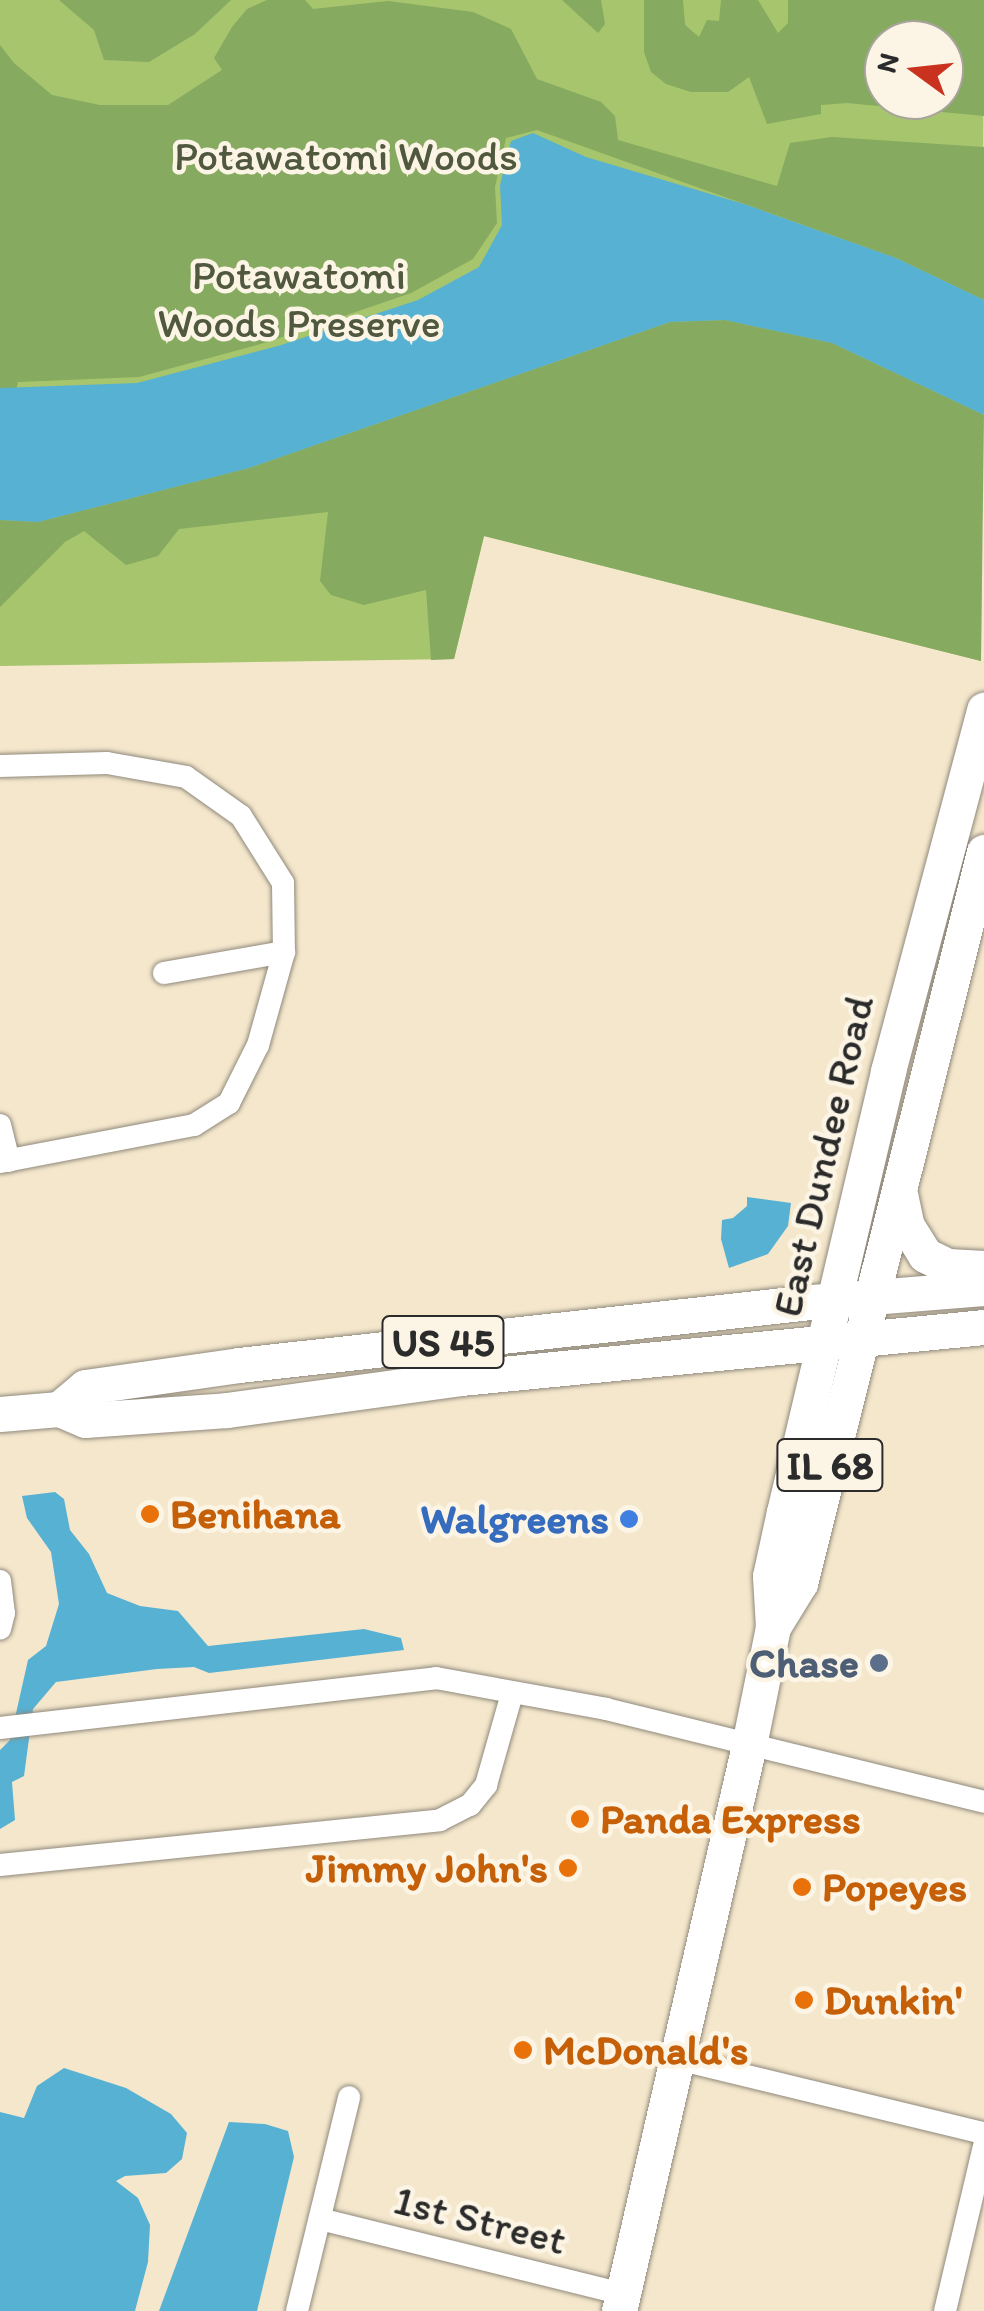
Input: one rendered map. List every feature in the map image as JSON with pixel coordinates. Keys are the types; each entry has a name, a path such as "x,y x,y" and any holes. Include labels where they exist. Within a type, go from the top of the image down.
{"main road":[{"name":"East Dundee Road","path":"620,2303 749,1745 773,1627 770,1576 910,982 984,710"},
{"name":"East Dundee Road","path":"773,1627 800,1583 984,852"},
{"path":"900,1194 907,1226 925,1255 948,1266 984,1268"},
{"name":"US 45","path":"59,1409 85,1387 239,1365 873,1296 984,1288"},
{"name":"US 45","path":"0,1414 59,1409 86,1420 227,1410 481,1376 984,1327"}],"street":[{"path":"0,766 108,763 186,777 240,816 283,883 284,952 258,1045 229,1103 194,1126 5,1161 0,1124"},
{"path":"164,973 284,952"},
{"path":"0,1581 4,1612 0,1629"},
{"path":"0,1728 436,1678 606,1709 984,1802"},
{"path":"0,1865 440,1820 470,1806 486,1784 512,1694"},
{"path":"677,2058 984,2133"},
{"path":"297,2311 349,2096"},
{"path":"945,2311 984,2146"},
{"name":"1st Street","path":"320,2218 620,2303"}],"green space":[{"name":"Potawatomi Woods Preserve","path":"0,0 984,0 981,661 484,536 454,659 0,666"},
{"name":"Potawatomi Woods","path":"59,0 231,0 195,34 149,62 104,60 94,30"},
{"name":"Potawatomi Woods","path":"267,0 305,0 313,9 388,1 473,12 511,29 537,79 601,102 615,116 618,140 777,186 790,143 832,137 984,147 984,300 896,258 537,130 506,138 495,187 497,223 473,259 411,293 268,342 139,377 18,382 16,390 0,388 0,45 14,63 52,95 100,105 168,105 222,70 214,58 232,27 247,9"},
{"name":"Potawatomi Woods","path":"562,0 601,0 605,24 598,33"},
{"path":"644,0 683,0 685,25 699,37 707,20 719,21 721,0 758,0 778,33 788,23 788,0 984,0 984,116 964,114 964,20 864,20 864,105 821,105 821,114 767,124 749,77 728,92 691,92 666,84 651,72 644,52"},
{"path":"725,320 832,343 984,415 981,661 484,536 454,659 431,660 426,590 364,605 331,595 320,581 328,512 179,529 158,556 126,565 84,531 65,542 0,607 0,520 38,522 249,468 670,322"}],"water":[{"path":"533,133 586,157 744,204 896,258 984,300 984,415 832,343 725,320 670,322 249,468 38,522 0,520 0,388 137,383 278,346 418,300 479,267 502,225 500,185 511,141"},
{"path":"747,1197 791,1203 788,1226 768,1254 729,1268 721,1239 722,1220 733,1218 747,1206"},
{"path":"55,1492 64,1499 70,1530 89,1554 107,1593 140,1606 178,1611 208,1646 364,1629 401,1638 404,1650 209,1673 194,1667 157,1669 56,1682 33,1709 24,1776 12,1782 15,1820 0,1829 0,1750 10,1740 28,1660 46,1646 59,1604 51,1552 27,1518 22,1496"},
{"path":"64,2068 126,2088 171,2114 187,2133 182,2159 166,2173 125,2176 116,2181 138,2198 150,2225 148,2262 135,2311 0,2311 0,2112 24,2118 37,2086"},
{"path":"229,2122 265,2124 288,2131 294,2157 257,2311 159,2311"}],"place":[{"name":"Benihana","path":"150,1514"},
{"name":"Walgreens","path":"629,1519"},
{"name":"Chase","path":"879,1663"},
{"name":"Panda Express","path":"580,1819"},
{"name":"Jimmy John's","path":"568,1868"},
{"name":"Popeyes","path":"802,1887"},
{"name":"Dunkin'","path":"804,2000"},
{"name":"McDonald's","path":"523,2050"}]}
